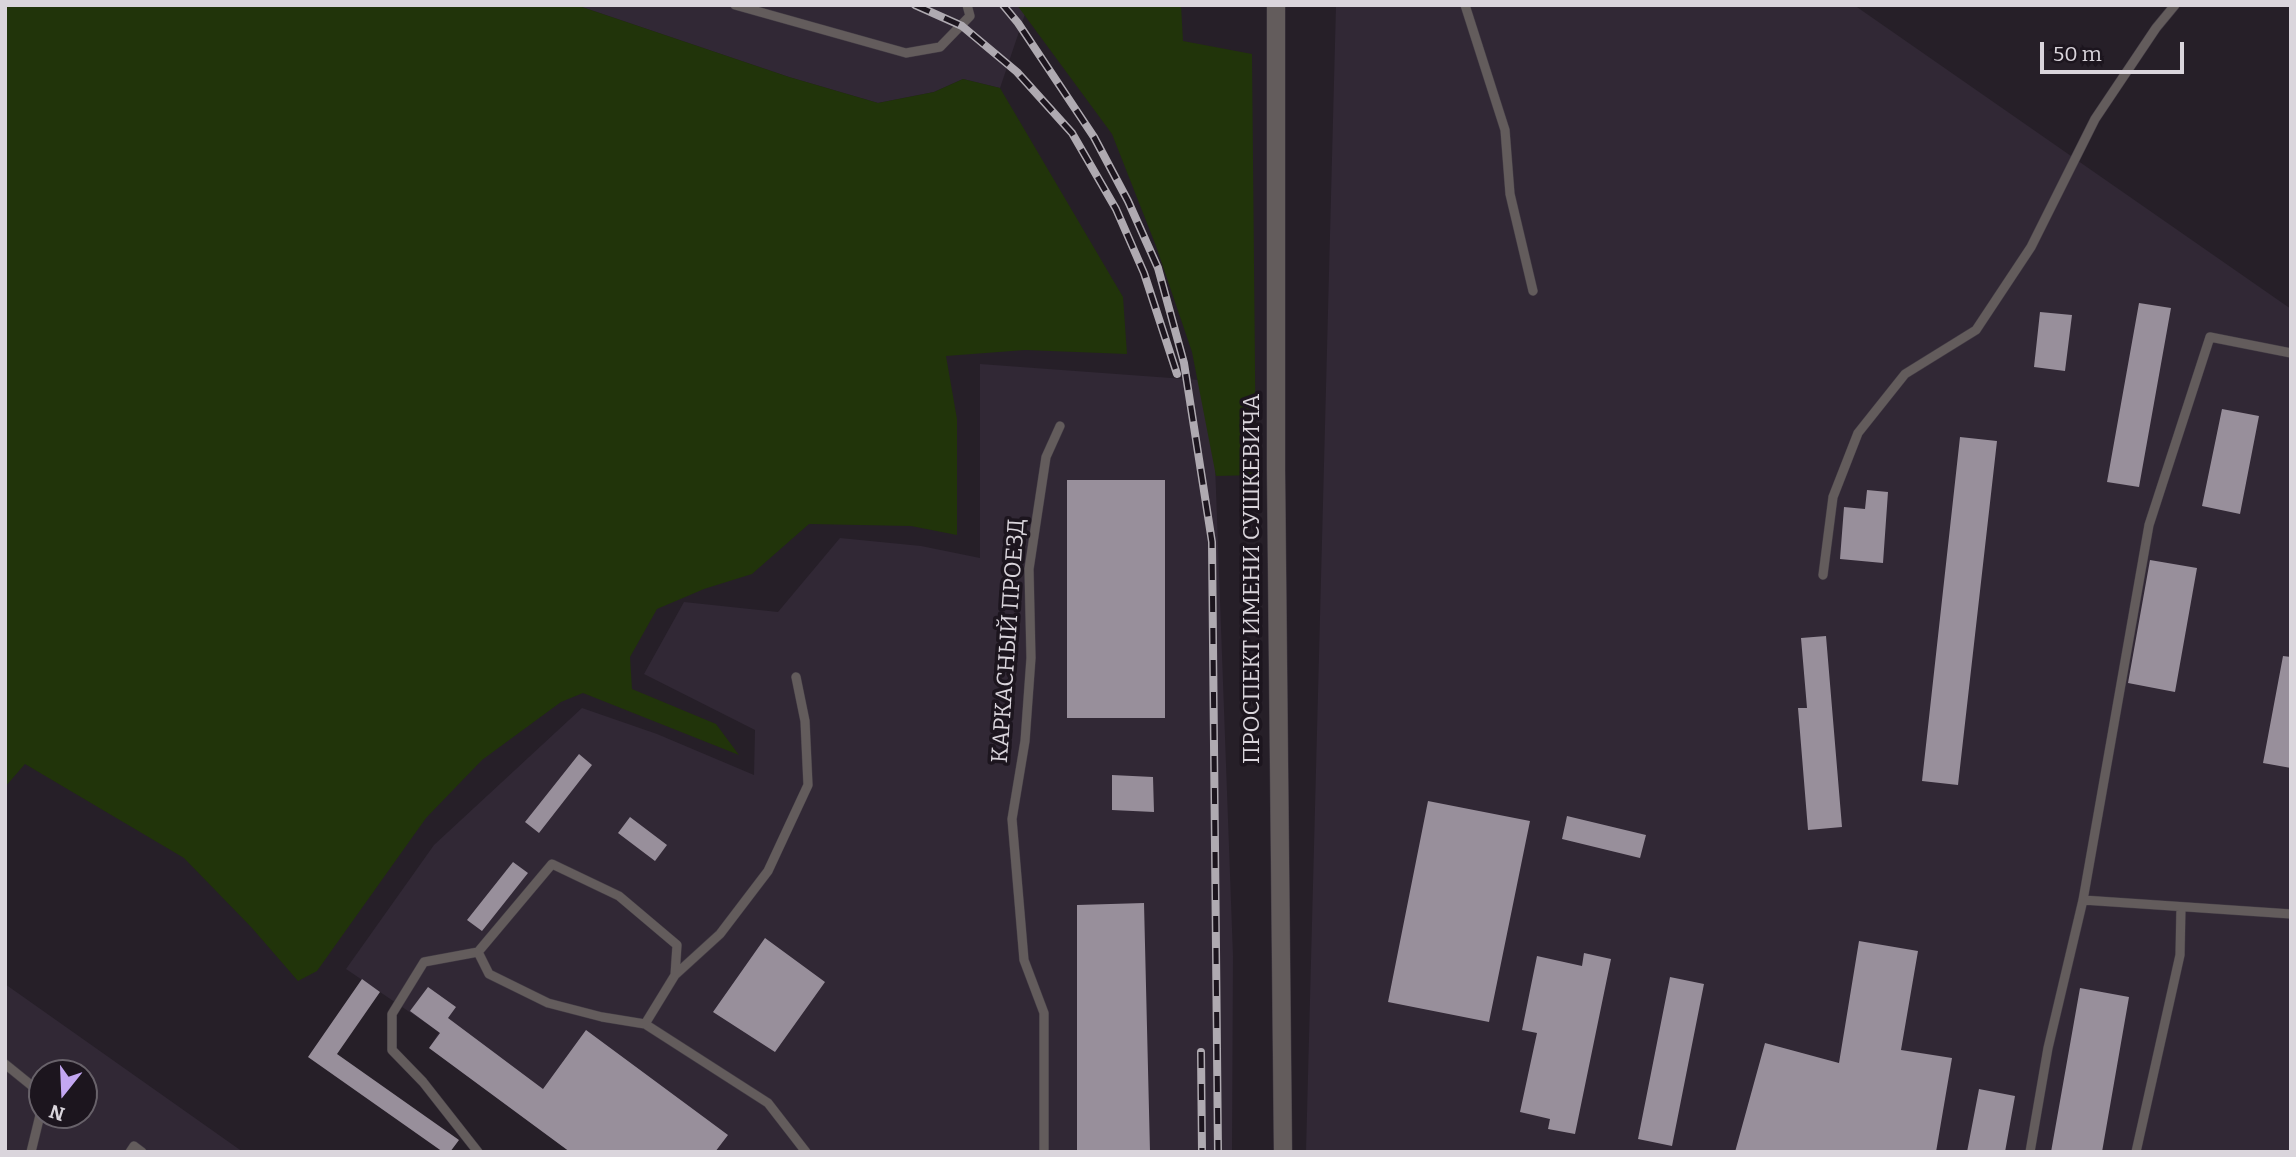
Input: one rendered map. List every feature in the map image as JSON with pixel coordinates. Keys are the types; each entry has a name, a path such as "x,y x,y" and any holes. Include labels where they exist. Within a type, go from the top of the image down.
{"street":[{"name":"ПРОСПЕКТ ИМЕНИ СУШКЕВИЧА","path":"1276,5 1276,470 1283,1152"}],"lane":[{"path":"735,5 906,53 940,47 970,16 967,5"},
{"path":"1465,5 1505,130 1510,194 1533,291"},
{"path":"1823,575 1833,498 1858,433 1905,374 1976,330 2031,247 2095,119 2156,27 2175,5"},
{"path":"2030,1152 2048,1048 2083,900 2149,525 2210,337 2291,353"},
{"name":"КАРКАСНЫЙ ПРОЕЗД","path":"1044,1152 1044,1013 1024,960 1012,819 1025,741 1031,658 1029,569 1046,457 1060,426"},
{"path":"645,1024 675,975 720,934 768,871 808,785 805,721 796,677"},
{"path":"478,1152 423,1082 393,1050 392,1014 424,962 478,952 552,864 620,896 677,945 675,975"},
{"path":"2083,900 2291,914"},
{"path":"2137,1152 2180,955 2181,907"},
{"path":"478,952 489,974 548,1003 602,1017 645,1024 768,1103 806,1152"},
{"path":"5,1064 28,1083"},
{"path":"31,1152 37,1129"},
{"path":"130,1152 134,1146 142,1152"}],"shaded area":[{"path":"576,5 1017,5 1025,14 1000,88 963,79 934,92 878,103 789,77"},
{"path":"1336,5 1854,5 2291,309 2291,1152 1306,1152"},
{"path":"980,364 1212,381 1233,956 1232,1152 570,1152 429,1048 439,1032 346,969 434,845 582,708 657,734 754,775 755,730 644,674 684,602 778,612 840,538 921,546 980,558"},
{"path":"5,984 243,1152 5,1152"}],"green space":[{"path":"5,5 576,5 789,77 878,103 934,92 963,79 1000,88 1123,297 1127,354 1025,350 946,356 957,419 957,535 911,526 809,524 752,574 704,589 657,609 630,657 632,689 716,724 739,755 583,693 561,702 482,760 426,818 317,971 298,981 252,928 184,858 25,764 5,787"},
{"path":"1017,5 1181,5 1183,41 1252,54 1256,475 1216,476 1192,352 1156,246 1112,134"}],"building":[{"path":"2139,303 2171,308 2139,487 2107,482"},
{"path":"2040,312 2072,315 2065,371 2034,367"},
{"path":"2222,409 2259,416 2240,514 2202,506"},
{"path":"1960,437 1997,441 1958,785 1922,781"},
{"path":"1067,480 1165,480 1165,718 1067,718"},
{"path":"1867,490 1888,492 1883,563 1840,559 1844,507 1865,509"},
{"path":"2150,560 2197,568 2175,692 2128,683"},
{"path":"1826,636 1842,827 1808,830 1798,708 1807,708 1801,638"},
{"path":"2283,656 2291,657 2291,768 2263,763"},
{"path":"579,754 592,765 539,833 525,822"},
{"path":"1112,775 1153,777 1154,812 1112,810"},
{"path":"1428,801 1530,821 1489,1022 1388,1002"},
{"path":"1567,816 1646,835 1640,858 1562,839"},
{"path":"630,817 667,845 655,861 618,833"},
{"path":"513,862 528,873 482,931 467,920"},
{"path":"1144,903 1150,1152 1077,1152 1077,905"},
{"path":"765,938 825,982 775,1052 713,1012"},
{"path":"1859,941 1918,951 1901,1050 1952,1058 1936,1152 1735,1152 1765,1043 1839,1063"},
{"path":"1584,953 1611,959 1575,1134 1548,1129 1550,1119 1520,1112 1537,1033 1522,1030 1537,956 1582,966"},
{"path":"1670,977 1704,984 1672,1146 1638,1139"},
{"path":"362,979 380,992 337,1054 459,1140 450,1152 443,1152 308,1057"},
{"path":"428,987 456,1007 448,1018 543,1089 586,1030 728,1135 715,1152 570,1152 429,1048 440,1033 410,1011"},
{"path":"2080,988 2129,997 2102,1152 2051,1152"},
{"path":"1979,1089 2015,1096 2005,1152 1967,1152"}],"railway":[{"path":"915,5 962,26 1017,72 1072,133 1116,209 1144,273 1177,374"},
{"path":"1003,5 1018,23 1094,137 1128,201 1158,268 1184,363 1212,542 1218,1152"},
{"path":"1201,1052 1202,1152"}]}
